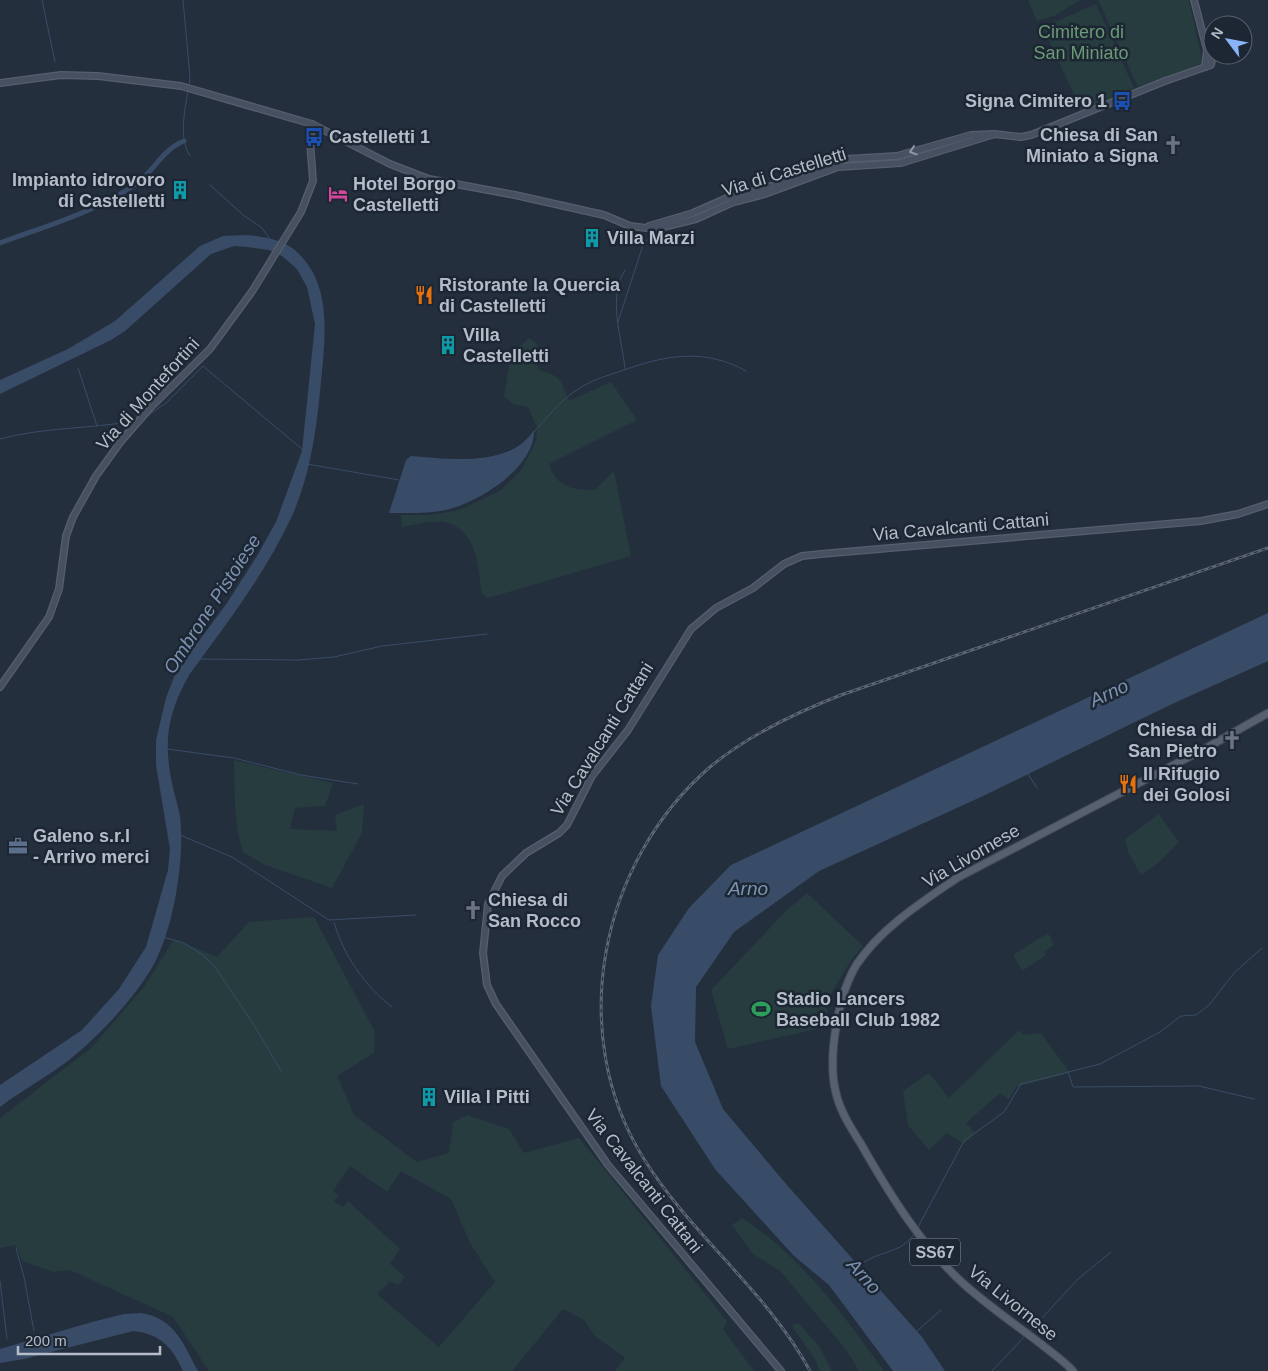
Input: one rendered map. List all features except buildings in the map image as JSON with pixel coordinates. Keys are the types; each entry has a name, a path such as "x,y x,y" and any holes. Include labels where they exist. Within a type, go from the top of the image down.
{"main road":[{"name":"Via Livornese","path":"1073,1371 955,1275 896,1202 850,1126 837,1099 833,1076 834,1050 846,990 859,962 891,928 928,898 964,874 1208,747 1268,713"}],"street":[{"name":"Via di Castelletti","path":"0,83 61,74 98,76 181,86 312,124 390,164 429,179 579,210 642,228 659,228 696,219 731,204 765,194 838,167 901,163 995,134 1021,137 1031,135 1109,105 1165,80 1208,66 1207,50 1194,0"},
{"name":"Via di Montefortini","path":"0,687 49,617 58,589 66,536 73,517 96,476 122,440 150,408 210,350 273,258 305,204 313,181 310,140 312,124"},
{"name":"Via Cavalcanti Cattani","path":"781,1371 608,1165 496,1004 487,985 483,953 488,904 495,888 513,864 526,853 559,833 567,825 592,776 628,730 690,629 708,613 753,588 784,564 802,556 1201,520 1238,514 1268,504"}],"green space":[{"path":"1028,0 1080,0 1056,15 1037,21"},
{"path":"1098,0 1189,0 1203,63 1138,87"},
{"name":"Cimitero di San Miniato","path":"1096,4 1134,88 1082,112 1043,27"},
{"path":"529,338 538,345 534,358 539,370 552,374 559,380 569,401 611,382 637,420 549,464 552,472 561,483 580,489 595,490 614,471 631,556 488,598 482,594 477,561 470,541 464,533 456,526 445,522 429,522 402,527 401,515 431,515 459,510 500,491 521,470 536,441 537,427 528,407 513,404 504,397 511,354"},
{"path":"234,760 333,783 325,806 295,808 290,829 337,831 335,815 364,804 362,833 332,888 265,865 243,852 236,818"},
{"path":"1159,814 1179,842 1141,875 1128,852 1125,839"},
{"path":"807,893 863,946 852,959 829,997 825,1027 728,1049 711,990 786,911"},
{"path":"314,917 375,1032 374,1053 337,1076 354,1115 417,1162 449,1153 453,1122 467,1115 509,1129 524,1153 579,1138 727,1321 723,1329 754,1371 615,1371 625,1358 595,1336 584,1320 563,1309 512,1371 209,1371 173,1317 70,1270 54,1272 22,1261 16,1245 0,1248 0,1118 91,1048 144,987 174,939 217,957 249,922","holes":["350,1166 387,1192 401,1171 451,1199 470,1243 495,1282 439,1347 377,1294 390,1281 398,1285 405,1277 390,1264 400,1249 348,1201 343,1207 334,1201 339,1196 333,1191"]},
{"path":"1048,933 1054,945 1044,952 1046,955 1022,971 1013,955"},
{"path":"1019,1030 1023,1035 1041,1033 1070,1073 1016,1087 1009,1099 1000,1093 966,1123 975,1133 964,1144 947,1133 929,1150 908,1125 903,1091 929,1073 949,1098"},
{"path":"742,1218 783,1250 820,1287 884,1371 859,1371 847,1351 781,1272 752,1253 732,1225"},
{"path":"798,1323 819,1346 832,1371 820,1371 816,1361 792,1326"}],"water":[{"path":"247,235 282,242 294,249 308,265 320,291 325,333 323,361 314,440 305,478 292,516 270,558 245,598 189,675 176,702 169,727 168,753 169,768 180,816 181,852 172,912 161,949 154,964 127,1003 92,1040 61,1066 0,1107 0,1085 82,1030 119,989 146,947 168,870 170,849 156,765 156,740 166,698 174,677 227,603 276,522 302,451 315,324 307,287 297,269 282,256 269,250 234,246 211,254 125,331 111,340 0,394 0,380 68,349 115,321 200,246 223,236"},
{"path":"534,430 532,444 526,457 515,470 503,481 474,500 446,510 425,513 389,513 406,460 411,456 461,459 495,456 510,451 523,442"},
{"name":"Arno","path":"1268,613 1268,661 1172,704 983,796 819,871 734,932 696,987 695,1042 723,1109 786,1184 922,1337 945,1371 893,1371 829,1285 794,1256 715,1169 661,1086 651,1006 658,955 689,908 731,865"},
{"path":"141,1313 162,1320 170,1326 182,1342 198,1371 183,1371 170,1349 164,1343 151,1335 133,1331 24,1359 0,1363 0,1349 92,1322 124,1314"}],"waterway":[{"path":"42,0 55,62"},
{"path":"183,0 190,77 189,86"},
{"path":"188,90 183,132 186,149 190,156"},
{"path":"0,243 70,218 121,194 142,179 170,149 184,141"},
{"path":"210,185 243,215 261,227 270,239"},
{"path":"618,322 643,245 654,231"},
{"path":"625,270 620,281 616,305 625,369"},
{"path":"534,432 569,395 581,387 640,365 685,356 716,359 746,371"},
{"path":"144,418 166,403 203,366 303,450"},
{"path":"78,368 97,426"},
{"path":"0,439 33,432 134,421"},
{"path":"307,464 399,480"},
{"name":"Ombrone Pistoiese","path":"199,659 298,660 334,657 382,646 487,634"},
{"path":"167,749 234,758 301,775 358,784"},
{"path":"1028,774 1037,788"},
{"path":"180,835 232,857 329,920 416,915"},
{"path":"334,922 343,946 356,969 364,980 392,1007"},
{"path":"163,937 184,943 203,955 215,967 254,1025 281,1071"},
{"path":"918,1227 964,1141 1004,1112 1021,1084 1100,1064 1160,1032 1181,1016 1196,1015 1209,1005 1234,973 1262,948"},
{"path":"1068,1072 1073,1087 1199,1086 1254,1099"},
{"path":"860,1265 875,1256 896,1249 915,1233"},
{"path":"16,1248 24,1277 34,1331"},
{"path":"1030,1331 1078,1279 1111,1252"},
{"path":"0,1281 7,1339"},
{"path":"917,1331 941,1310"},
{"path":"992,1371 1025,1336"}],"railway":[{"path":"810,1371 773,1315 663,1187 644,1159 620,1110 606,1058 601,1005 606,951 620,900 642,851 672,806 710,767 740,745 789,717 841,695 1268,548"}],"place":[{"name":"Signa Cimitero 1","path":"1122,101"},
{"name":"Castelletti 1","path":"314,137"},
{"name":"Chiesa di San Miniato a Signa","path":"1173,145"},
{"name":"Impianto idrovoro di Castelletti","path":"180,190"},
{"name":"Hotel Borgo Castelletti","path":"338,194"},
{"name":"Villa Marzi","path":"592,238"},
{"name":"Ristorante la Quercia di Castelletti","path":"424,295"},
{"name":"Villa Castelletti","path":"448,345"},
{"name":"Chiesa di San Pietro","path":"1232,740"},
{"name":"Il Rifugio dei Golosi","path":"1128,784"},
{"name":"Galeno s.r.l - Arrivo merci","path":"18,846"},
{"name":"Chiesa di San Rocco","path":"473,910"},
{"name":"Stadio Lancers Baseball Club 1982","path":"761,1009"},
{"name":"Villa I Pitti","path":"429,1097"}]}
